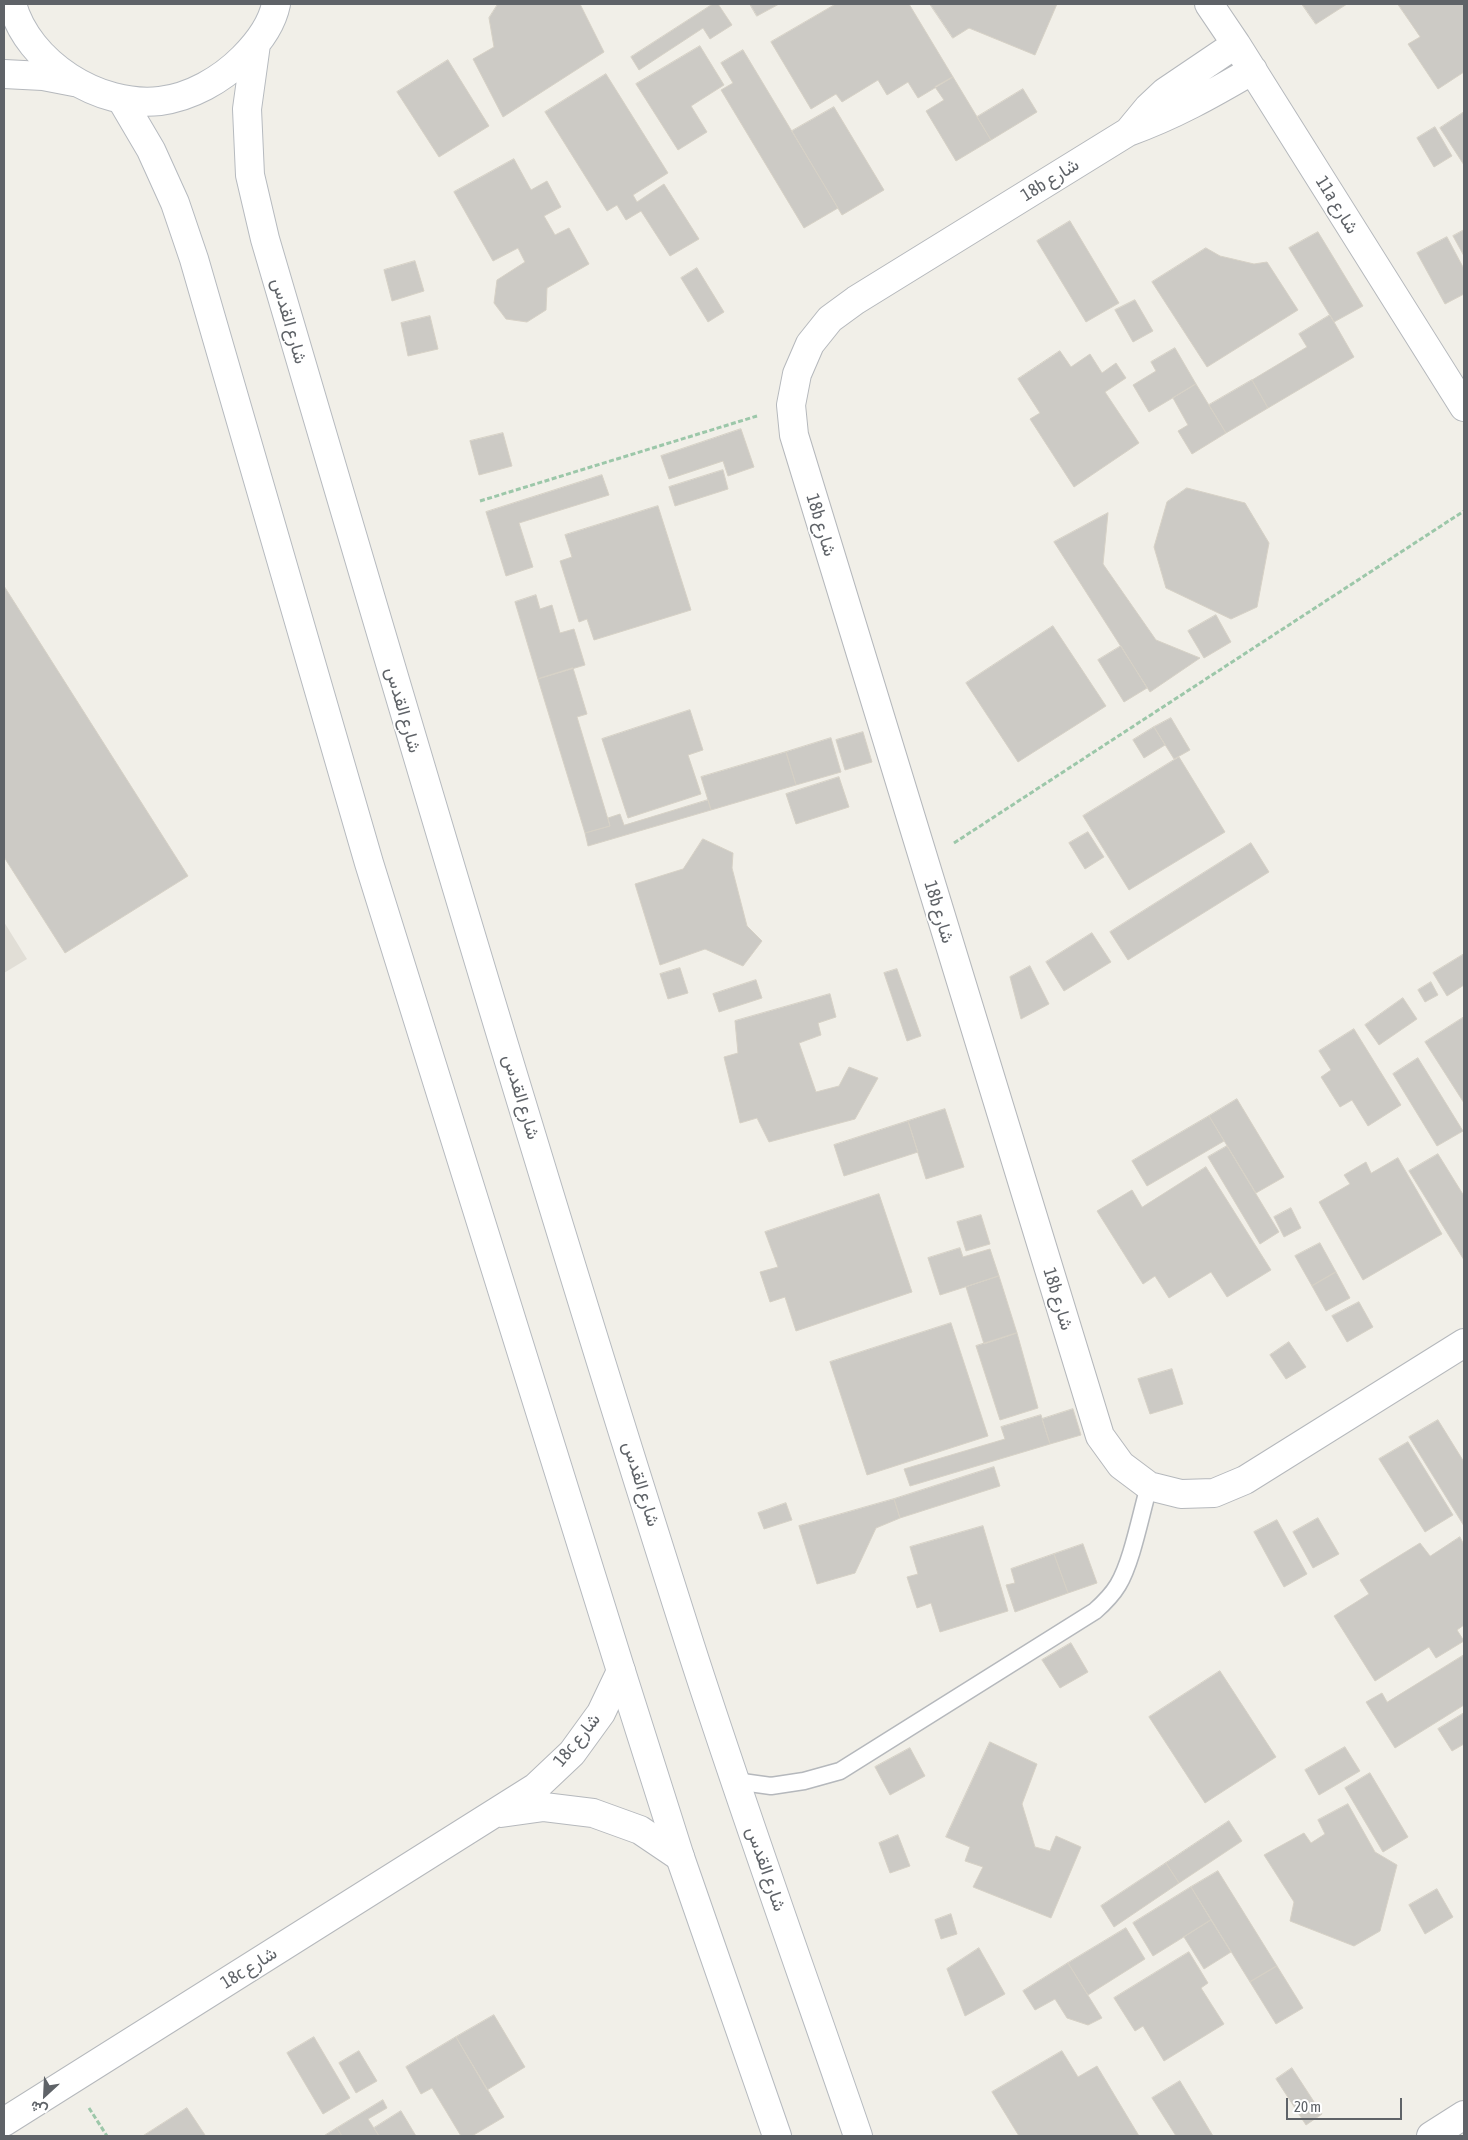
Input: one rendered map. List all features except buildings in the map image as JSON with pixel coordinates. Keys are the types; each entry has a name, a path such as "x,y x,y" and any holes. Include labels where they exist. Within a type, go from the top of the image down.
{"main road":[{"path":"12,4 16,17 40,54 74,82"},
{"name":"11a شارع","path":"1209,4 1464,407"},
{"path":"4,74 43,76 74,82 121,99 159,101 196,91 229,72 256,44 277,5"},
{"name":"شارع القدس","path":"256,44 247,109 250,175 265,239 442,844 690,1643 735,1781 858,2136"},
{"name":"18b شارع","path":"1128,132 1148,108 1165,92 1236,44"},
{"name":"18b شارع","path":"1252,70 1196,104 1128,132 856,300 830,319 810,344 797,374 791,405 794,435 1100,1436 1120,1465 1149,1486 1181,1494 1214,1492 1245,1480 1464,1343"},
{"path":"121,99 155,159 175,203 194,259 369,863 680,1857 777,2136"},
{"name":"18c شارع","path":"4,2122 536,1787 572,1752 601,1713 621,1671"},
{"name":"18c شارع","path":"495,1814 544,1808 593,1813 640,1830 680,1857"},
{"path":"1431,2136 1464,2115"}],"lane":[{"path":"735,1781 771,1786 804,1781 840,1770 1095,1611 1109,1599 1119,1583 1128,1561 1149,1486"}],"path":[{"path":"480,501 791,405"},
{"path":"924,863 1464,511"}],"shaded area":[{"path":"4,922 27,959 4,973"}]}
